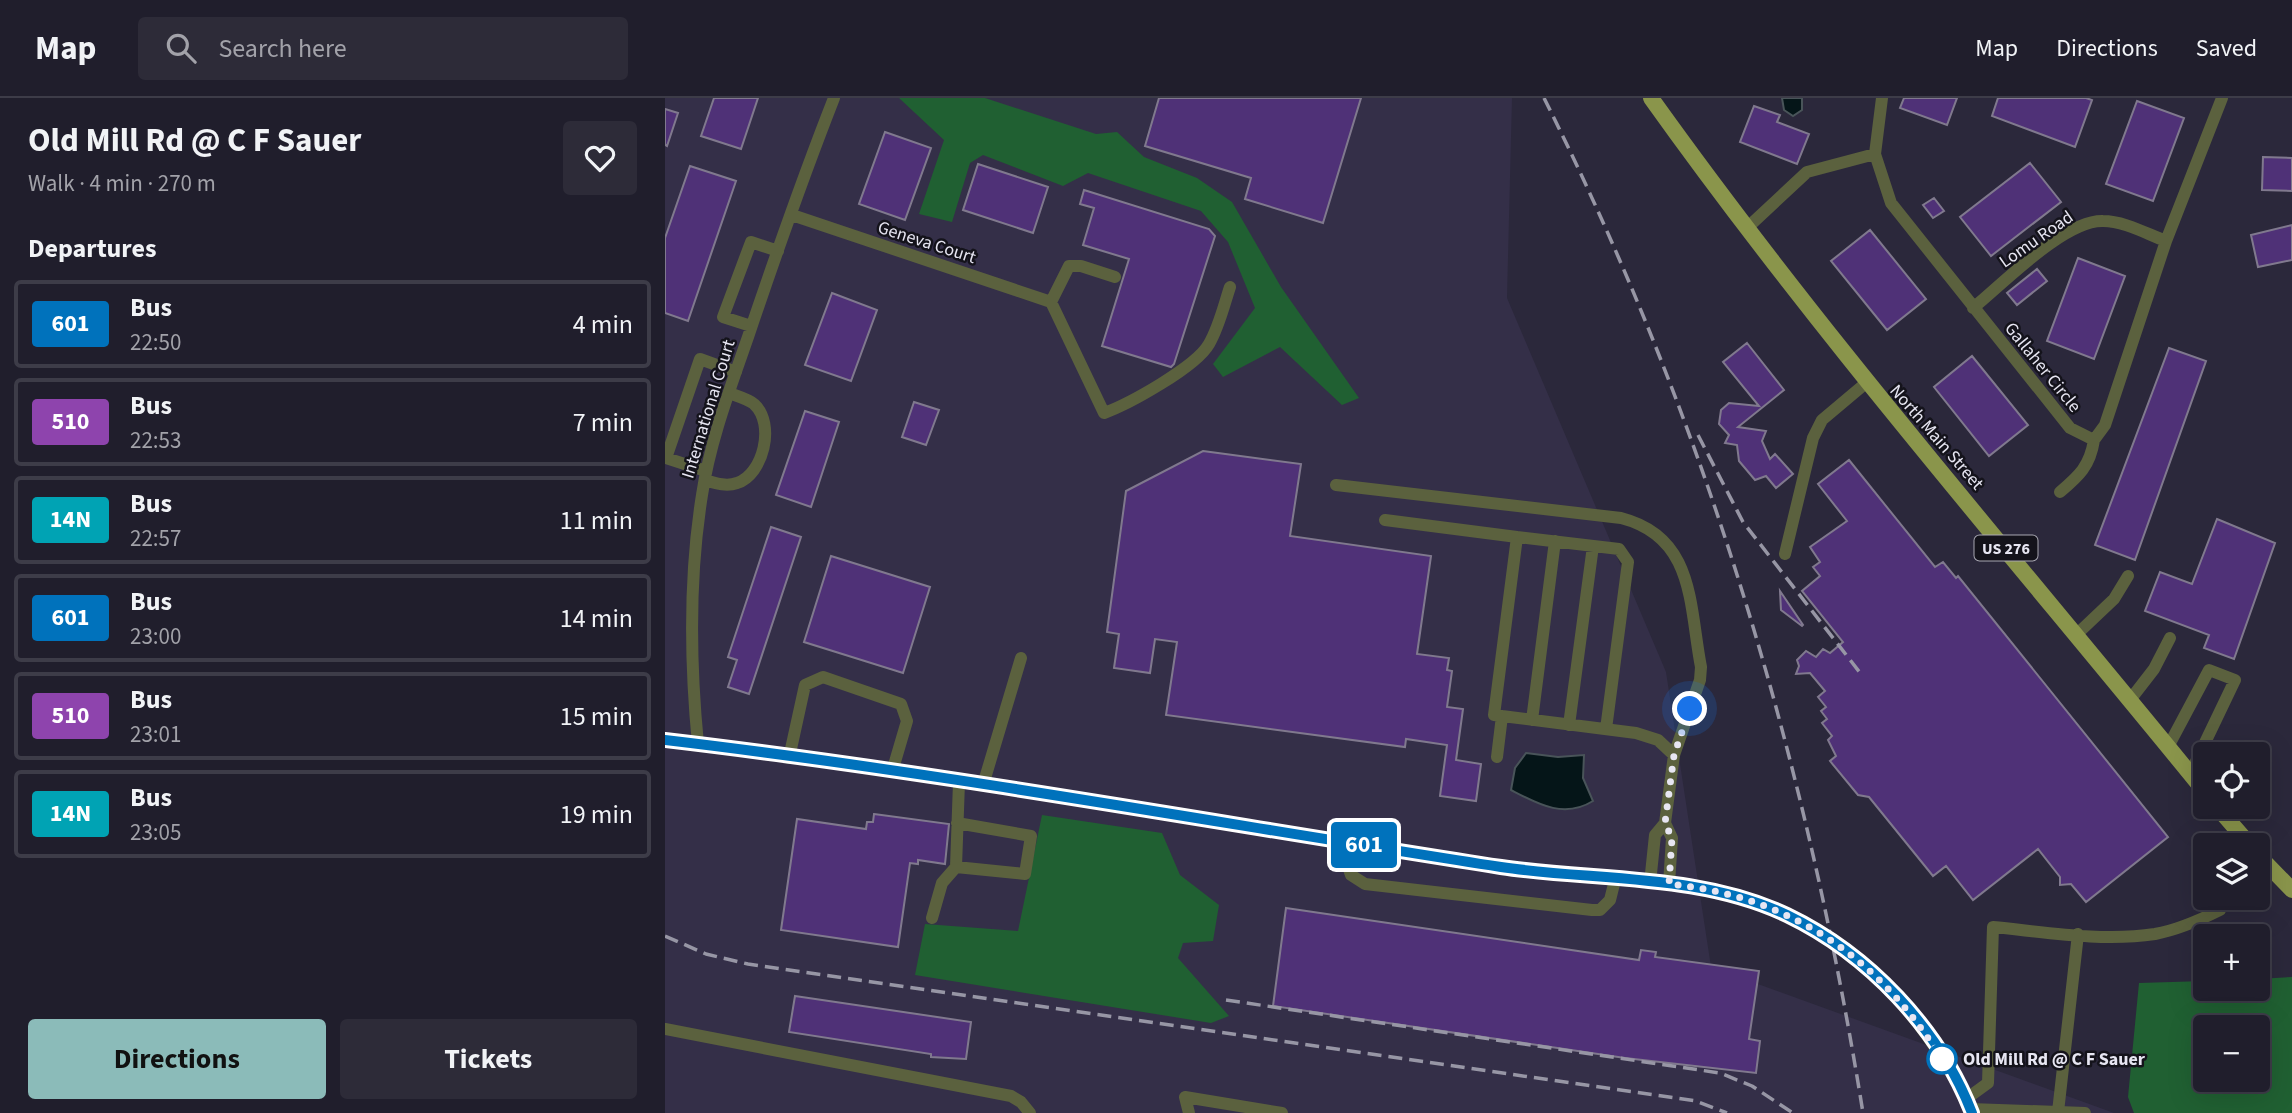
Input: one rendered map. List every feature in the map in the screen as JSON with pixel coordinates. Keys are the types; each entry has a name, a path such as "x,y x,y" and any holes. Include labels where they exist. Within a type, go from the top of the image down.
{"main road":[{"name":"North Main Street","path":"1651,98 1747,229 1866,383 2193,778"},
{"path":"2227,819 2240,833"},
{"path":"2270,867 2292,890"}],"street":[{"name":"International Court","path":"698,744 694,590 698,526 705,476 751,326 834,98"},
{"name":"Gallaher Circle","path":"1882,98 1875,154 1891,203 2070,428 2094,440 2105,425 2166,241 2222,98"},
{"path":"1747,229 1807,172 1875,154"},
{"name":"Geneva Court","path":"792,215 1051,302"},
{"name":"Lomu Road","path":"1973,308 2028,262 2065,235 2092,221 2107,221 2166,241"},
{"path":"751,326 723,317 751,242 778,251"},
{"path":"1115,277 1081,266 1069,266 1051,302 1104,413 1119,408 1188,364 1209,346 1230,287"},
{"path":"729,393 753,403 764,422 765,436 760,459 749,477 738,483 720,485 666,458 699,359 736,372"},
{"path":"1785,554 1800,487 1822,419 1866,383"},
{"path":"2060,492 2083,473 2091,458 2094,440"},
{"path":"1336,485 1621,518 1657,535 1682,564 1701,667 1700,680 1674,755 1665,823 1655,835 1650,883"},
{"path":"1385,520 1619,549 1627,562 1606,729"},
{"path":"1517,537 1494,715 1649,736 1665,744 1674,755"},
{"path":"1532,720 1555,541"},
{"path":"1569,724 1593,546"},
{"path":"2076,635 2114,599 2128,576"},
{"path":"2130,700 2154,669 2170,638"},
{"path":"983,785 1021,658"},
{"path":"2168,747 2209,670 2235,680 2190,774"},
{"path":"789,758 805,685 823,677 901,704 907,721 892,772"},
{"path":"1497,757 1501,716"},
{"path":"665,740 983,785 1529,871 1707,889 1752,901 1793,918 1847,950 1895,993 1933,1045 1970,1107"},
{"path":"932,918 942,883 956,867 959,782"},
{"path":"956,867 1025,874 1031,836 957,823"},
{"path":"1665,823 1672,838 1669,884"},
{"path":"1340,842 1351,875 1365,884 1600,910 1610,900 1615,880"},
{"path":"1970,1107 1988,1083 1993,927 2078,934 2155,934 2195,922 2220,910"},
{"path":"2058,1112 2078,934"},
{"path":"665,1029 1011,1096 1021,1102 1030,1113"},
{"path":"1189,1113 1185,1097 1282,1113"},
{"path":"1970,1107 2014,1112 2085,1113"}],"shaded area":[{"path":"665,98 1512,98 1507,298 1666,672 1711,967 2114,1113 665,1113"},
{"path":"1782,98 1802,98 1802,110 1793,116 1784,110"},
{"path":"1526,753 1558,757 1584,755 1583,778 1593,801 1572,809 1551,808 1511,790 1515,768"}],"green space":[{"path":"899,98 985,98 1096,134 1117,132 1144,157 1197,178 1232,202 1281,287 1359,398 1342,405 1280,347 1223,377 1213,364 1255,308 1228,242 1201,211 1088,173 1063,186 983,155 970,163 952,222 919,214 944,140"},
{"path":"1042,815 1162,833 1180,875 1219,905 1213,941 1183,943 1178,958 1229,1016 1211,1023 915,975 925,924 1018,931"},
{"path":"2292,977 2292,1113 2134,1113 2128,1097 2139,983 2193,981 2193,1001 2270,1001 2270,978"}],"building":[{"path":"714,98 758,98 741,149 701,136"},
{"path":"1159,98 1361,98 1323,223 1245,199 1251,178 1145,146"},
{"path":"1904,98 1957,98 1947,125 1900,108"},
{"path":"1998,98 2092,100 2075,147 1992,116"},
{"path":"2137,101 2184,118 2153,201 2106,184"},
{"path":"1754,106 1780,115 1777,122 1809,134 1797,164 1740,142"},
{"path":"665,109 678,113 667,146 665,145"},
{"path":"885,132 931,148 905,220 859,204"},
{"path":"2263,157 2292,158 2292,191 2262,190"},
{"path":"2030,163 2061,202 1991,256 1960,217"},
{"path":"978,164 1048,187 1033,233 963,210"},
{"path":"690,166 736,181 688,321 665,313 665,238"},
{"path":"1084,190 1209,229 1215,236 1171,367 1102,346 1129,259 1083,245 1094,208 1080,204"},
{"path":"1934,198 1944,211 1933,218 1923,205"},
{"path":"2292,225 2292,260 2258,267 2251,235"},
{"path":"1870,230 1926,299 1887,330 1831,261"},
{"path":"2078,258 2125,276 2094,359 2047,341"},
{"path":"2037,269 2047,281 2017,305 2007,293"},
{"path":"832,293 877,310 851,381 805,365"},
{"path":"1747,343 1784,390 1738,427 1766,431 1762,441 1770,459 1775,454 1793,474 1776,488 1766,476 1755,480 1739,461 1737,445 1725,443 1729,435 1719,424 1721,410 1729,403 1759,406 1723,362"},
{"path":"2169,348 2206,361 2135,560 2095,545"},
{"path":"1972,356 2028,425 1989,456 1934,387"},
{"path":"914,402 939,410 926,445 902,437"},
{"path":"805,411 839,422 811,507 776,495"},
{"path":"1203,451 1301,464 1290,536 1431,556 1417,654 1449,658 1447,670 1452,671 1447,707 1463,709 1456,760 1481,764 1476,801 1440,796 1447,745 1406,739 1405,747 1166,715 1177,642 1155,639 1150,673 1114,668 1119,634 1107,632 1126,491"},
{"path":"1849,460 1935,567 1943,562 1956,578 1958,576 2168,837 2086,902 2071,884 2060,885 2060,877 2038,849 1973,900 1946,866 1933,876 1869,797 1858,795 1830,761 1836,756 1828,740 1832,736 1822,723 1827,719 1821,711 1826,707 1818,697 1825,691 1810,673 1796,674 1799,666 1797,660 1806,651 1816,657 1823,649 1830,653 1843,642 1802,591 1820,576 1813,567 1820,562 1810,547 1847,521 1818,484"},
{"path":"2217,519 2275,543 2234,659 2204,648 2209,635 2145,611 2160,572 2192,584"},
{"path":"771,527 801,537 749,694 728,687 737,660 728,657"},
{"path":"831,556 930,587 903,673 804,642"},
{"path":"1780,591 1803,625 1802,626 1781,610"},
{"path":"874,814 949,824 945,864 918,860 918,864 910,863 898,947 781,930 797,819 866,829 867,822 873,822"},
{"path":"1286,908 1639,960 1641,950 1656,952 1655,957 1759,971 1749,1039 1760,1041 1756,1073 1625,1058 1273,1006"},
{"path":"795,996 971,1022 966,1059 931,1057 931,1054 789,1032"}],"railway":[{"path":"1544,98 1602,220 1654,343 1701,467 1743,594 1780,721 1812,850 1840,981 1863,1113"},
{"path":"1698,435 1743,522 1861,674"},
{"path":"665,936 706,954 748,964 1696,1101 1727,1113"},
{"path":"1226,1000 1720,1073 1752,1086 1793,1113"}],"bus line":[{"name":"601","path":"665,740 996,787 1557,875 1679,885 1731,894 1784,914 1819,932 1869,968 1895,993 1917,1022 1966,1099 1972,1113"}],"place":[{"name":"Old Mill Rd @ C F Sauer","path":"1942,1059"}],"route":[{"path":"1690,709 1674,755 1665,823 1672,838 1669,884 1731,894 1784,914 1819,932 1847,950 1895,993 1944,1063 1942,1059"}]}
